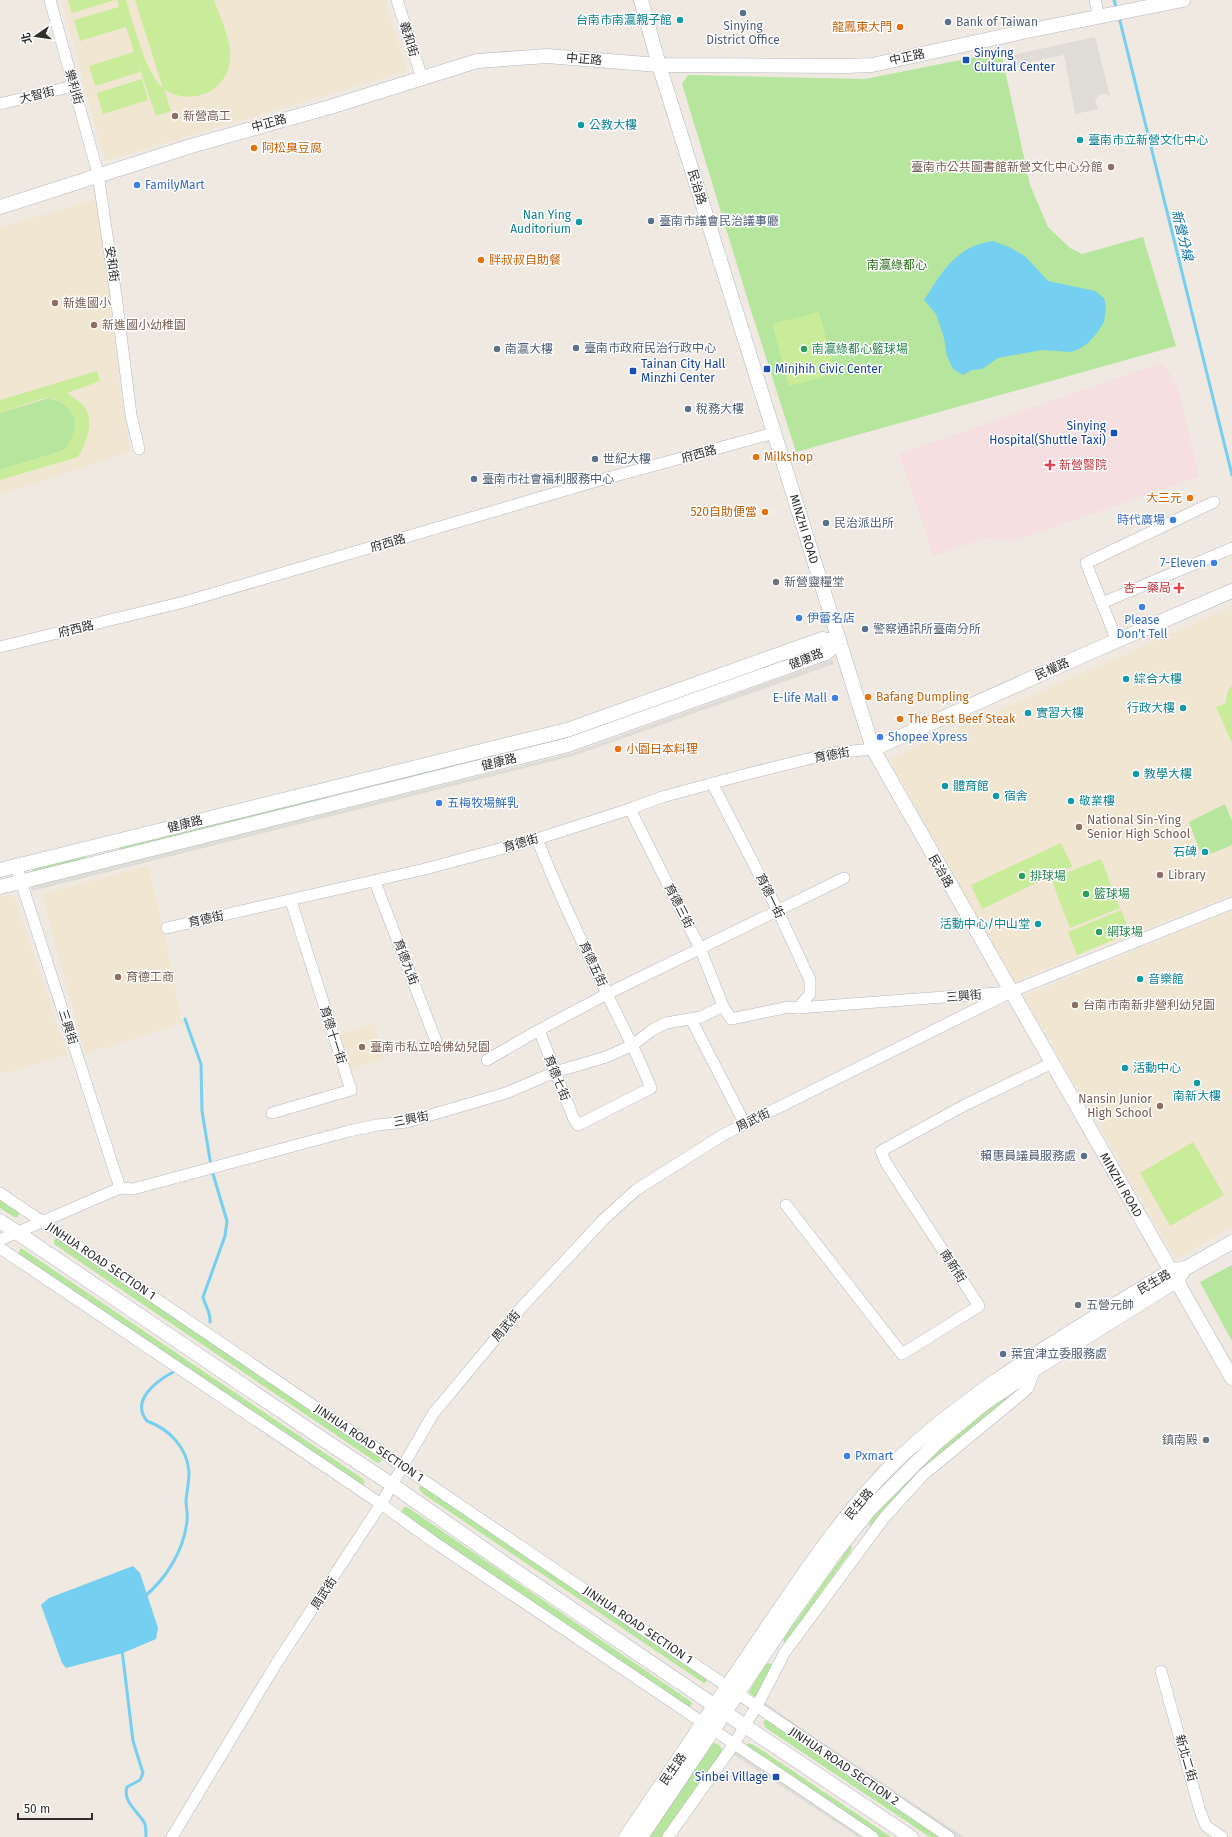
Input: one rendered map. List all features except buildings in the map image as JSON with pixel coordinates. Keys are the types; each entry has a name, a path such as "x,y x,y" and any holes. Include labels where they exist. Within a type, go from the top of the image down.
{"street":[{"name":"樂利街","path":"50,0 98,174"},
{"name":"義和街","path":"397,0 422,78"},
{"path":"641,0 660,65"},
{"path":"1095,0 1102,16"},
{"name":"中正路","path":"0,207 98,174 330,107 478,61 547,56 660,65 872,65 1182,0"},
{"name":"民治路","path":"660,65 774,433"},
{"name":"大智街","path":"0,104 73,86"},
{"name":"安和街","path":"98,174 131,415 139,449"},
{"name":"MINZHI ROAD","path":"774,433 873,750"},
{"name":"府西路","path":"0,647 184,602 600,480 774,433"},
{"path":"1117,641 1086,562 1214,502"},
{"path":"1102,603 1232,548"},
{"name":"民權路","path":"873,750 1232,591"},
{"name":"健康路","path":"0,870 567,730 822,639 839,642"},
{"name":"健康路","path":"0,887 568,745 715,694 826,653 839,642"},
{"path":"520,741 524,756"},
{"name":"民治路","path":"873,750 1010,992"},
{"name":"育德街","path":"167,928 376,882 537,839 662,797 712,783 832,753 873,750"},
{"name":"育德一街","path":"712,783 777,910 810,980 810,994 798,1008"},
{"name":"育德三街","path":"630,809 700,948 722,1006"},
{"name":"育德五街","path":"537,839 557,890 633,1044 651,1088 578,1125"},
{"name":"三興街","path":"16,866 120,1188"},
{"path":"487,1060 538,1030 607,994 844,878"},
{"name":"育德九街","path":"376,882 436,1041"},
{"name":"育德十一街","path":"272,1113 351,1090 291,901"},
{"name":"三興街","path":"0,1240 120,1188 134,1189 349,1130 407,1122 506,1093 555,1072 606,1057 633,1044 652,1030 666,1023 701,1017 722,1006 730,1019 789,1007 798,1008 1010,992 1232,903"},
{"name":"MINZHI ROAD","path":"1010,992 1232,1378"},
{"name":"周武街","path":"172,1837 276,1664 381,1504 391,1484 433,1414 521,1308 604,1219 636,1190 723,1135 1010,992"},
{"path":"691,1019 745,1124"},
{"name":"育德七街","path":"538,1030 578,1125"},
{"name":"南新街","path":"786,1205 902,1354 979,1306 886,1163 882,1151 965,1105 1052,1063"},
{"name":"JINHUA ROAD SECTION 1","path":"0,1193 732,1691"},
{"name":"JINHUA ROAD SECTION 1","path":"0,1221 391,1484 720,1710"},
{"name":"民生路","path":"641,1837 820,1551 860,1501 887,1471 925,1436 960,1408 1035,1355 1232,1242"},
{"path":"0,1248 873,1837"},
{"name":"民生路","path":"732,1691 787,1620 835,1553 871,1508 936,1443 982,1405 1173,1276"},
{"path":"668,1837 734,1744 784,1652 884,1518 923,1475 1028,1388 1035,1369"},
{"name":"新北二街","path":"1161,1671 1200,1811 1206,1826 1222,1837"},
{"name":"JINHUA ROAD SECTION 2","path":"732,1691 949,1837"},
{"name":"JINHUA ROAD SECTION 2","path":"720,1710 745,1725 911,1837"},
{"name":"民生路","path":"626,1837 709,1727"}],"shaded area":[{"name":"新營高工","path":"62,0 385,0 407,71 105,161"},
{"path":"1095,37 1110,96 1104,94 1099,95 1095,100 1098,109 1075,114 1064,55 1016,65 1013,55"},
{"name":"新進國小","path":"99,199 119,379 130,452 0,495 0,227"},
{"name":"新營醫院","path":"1161,364 1167,368 1178,389 1199,477 1010,542 984,538 934,556 899,454"},
{"name":"National Sin-Ying Senior High School","path":"1232,607 1232,895 1013,982 889,759"},
{"path":"832,660 834,664 573,756 32,891 32,886 572,753"},
{"name":"育德工商","path":"148,866 164,932 182,1023 85,1054 42,894"},
{"path":"8,895 14,896 67,1055 0,1074 0,897"},
{"name":"Nansin Junior High School","path":"1232,910 1232,1227 1176,1259 1024,996"},
{"name":"臺南市私立哈佛幼兒園","path":"374,1024 384,1059 350,1069 339,1034"},
{"path":"764,1702 964,1837 955,1837 856,1771 766,1708"},
{"path":"734,1750 867,1837 858,1837 731,1753"}],"green space":[{"path":"68,0 115,0 72,13"},
{"path":"117,0 126,0 136,34 151,72 163,88 135,0 214,0 225,29 230,52 228,71 222,80 215,88 196,96 185,97 164,89 171,111 156,116 135,55 140,72 95,86 89,66 134,52 126,27 80,41 74,20 119,7"},
{"name":"南瀛綠都心","path":"1001,52 1030,185 1048,227 1070,248 1082,254 1143,237 1176,346 796,452 682,84 688,75 865,79"},
{"path":"142,79 148,100 103,114 97,93"},
{"name":"南瀛綠都心籃球場","path":"819,312 836,374 789,386 772,324"},
{"path":"97,371 100,381 67,393 82,404 89,416 89,430 87,438 78,457 0,480 0,470 65,450 74,432 75,426 73,415 61,403 54,399 46,398 0,413 0,400"},
{"path":"49,398 67,406 75,418 74,433 65,450 0,470 0,413"},
{"path":"1232,684 1232,743 1216,707 1226,703 1227,693"},
{"path":"511,750 511,755 352,790 352,787"},
{"path":"326,795 327,799 120,851 119,846"},
{"path":"1225,804 1232,821 1232,845 1208,855 1201,854 1189,822"},
{"name":"排球場","path":"1061,843 1072,866 982,909 971,885"},
{"path":"85,855 86,860 33,872 32,867"},
{"name":"籃球場","path":"1101,859 1120,908 1070,928 1051,879"},
{"name":"網球場","path":"1121,910 1130,933 1077,955 1068,932"},
{"path":"1193,1142 1224,1195 1170,1226 1140,1173"},
{"path":"0,1196 20,1211 18,1217 14,1217 0,1208"},
{"path":"58,1237 382,1458 380,1463 376,1462 54,1244 54,1240"},
{"path":"21,1248 363,1479 365,1482 362,1486 18,1254"},
{"path":"1232,1265 1232,1341 1200,1282"},
{"path":"1005,1397 1008,1398 1008,1401 873,1526 869,1526 874,1515 887,1499 928,1459"},
{"path":"422,1483 709,1678 705,1683 702,1682 422,1493 419,1488"},
{"path":"404,1507 407,1507 690,1701 692,1704 688,1709 401,1513"},
{"path":"850,1546 852,1546 851,1551 787,1641 784,1642 783,1639"},
{"path":"769,1663 773,1665 755,1697 749,1693 750,1690 765,1665"},
{"path":"766,1719 945,1837 930,1837 766,1728 763,1722"},
{"path":"712,1742 719,1745 723,1751 665,1837 645,1837"},
{"path":"749,1743 891,1837 876,1837 745,1746"}],"water":[{"path":"993,241 1009,247 1025,256 1048,281 1095,291 1104,298 1106,306 1104,322 1088,343 1071,352 1042,350 998,358 982,369 972,370 963,375 953,369 947,356 944,338 936,314 924,300 944,270 960,254 969,248"},
{"path":"133,1566 140,1573 158,1628 156,1639 123,1653 66,1668 62,1663 41,1605 49,1598"}],"waterway":[{"name":"新營分線","path":"1114,0 1117,10"},
{"name":"新營分線","path":"1119,17 1232,475"},
{"path":"185,1019 201,1064 202,1111 211,1166"},
{"path":"210,1322 209,1312 203,1297 225,1236 227,1221 213,1174"},
{"path":"144,1597 160,1582 173,1563 182,1543 187,1521 186,1500 189,1472 185,1455 176,1440 163,1429 147,1421 143,1413 142,1406 144,1399 153,1386 173,1372"},
{"path":"122,1650 133,1741 143,1773 140,1780 127,1787 126,1792 129,1802 145,1824 146,1837"}],"place":[{"name":"Sinying District Office","path":"743,13"},
{"name":"台南市南瀛親子館","path":"680,20"},
{"name":"Bank of Taiwan","path":"948,22"},
{"name":"龍鳳東大門","path":"900,27"},
{"name":"Sinying Cultural Center","path":"966,60"},
{"name":"新營高工","path":"175,116"},
{"name":"公教大樓","path":"581,125"},
{"name":"臺南市立新營文化中心","path":"1080,140"},
{"name":"阿松臭豆腐","path":"254,148"},
{"name":"臺南市公共圖書館新營文化中心分館","path":"1111,167"},
{"name":"FamilyMart","path":"137,185"},
{"name":"臺南市議會民治議事廳","path":"651,221"},
{"name":"Nan Ying Auditorium","path":"579,222"},
{"name":"胖叔叔自助餐","path":"481,260"},
{"name":"新進國小","path":"55,303"},
{"name":"新進國小幼稚園","path":"94,325"},
{"name":"臺南市政府民治行政中心","path":"576,348"},
{"name":"南瀛大樓","path":"497,349"},
{"name":"南瀛綠都心籃球場","path":"804,349"},
{"name":"Minjhih Civic Center","path":"767,369"},
{"name":"Tainan City Hall Minzhi Center","path":"633,371"},
{"name":"稅務大樓","path":"688,409"},
{"name":"Sinying Hospital(Shuttle Taxi)","path":"1114,433"},
{"name":"Milkshop","path":"756,457"},
{"name":"世紀大樓","path":"595,459"},
{"name":"新營醫院","path":"1050,465"},
{"name":"臺南市社會福利服務中心","path":"474,479"},
{"name":"大三元","path":"1190,498"},
{"name":"520自助便當","path":"765,512"},
{"name":"時代廣場","path":"1173,520"},
{"name":"民治派出所","path":"826,523"},
{"name":"7-Eleven","path":"1214,563"},
{"name":"新營靈糧堂","path":"776,582"},
{"name":"杏一藥局","path":"1179,588"},
{"name":"Please Don't Tell","path":"1142,607"},
{"name":"伊蕾名店","path":"799,618"},
{"name":"警察通訊所臺南分所","path":"865,629"},
{"name":"綜合大樓","path":"1126,679"},
{"name":"Bafang Dumpling","path":"868,697"},
{"name":"E-life Mall","path":"835,698"},
{"name":"行政大樓","path":"1183,708"},
{"name":"實習大樓","path":"1028,713"},
{"name":"The Best Beef Steak","path":"900,719"},
{"name":"Shopee Xpress","path":"880,737"},
{"name":"小園日本料理","path":"618,749"},
{"name":"教學大樓","path":"1136,774"},
{"name":"體育館","path":"945,786"},
{"name":"宿舍","path":"996,796"},
{"name":"敬業樓","path":"1071,801"},
{"name":"五梅牧場鮮乳","path":"439,803"},
{"name":"National Sin-Ying Senior High School","path":"1079,827"},
{"name":"石碑","path":"1205,852"},
{"name":"Library","path":"1160,875"},
{"name":"排球場","path":"1022,876"},
{"name":"籃球場","path":"1086,894"},
{"name":"活動中心/中山堂","path":"1038,924"},
{"name":"網球場","path":"1099,932"},
{"name":"育德工商","path":"118,977"},
{"name":"音樂館","path":"1140,979"},
{"name":"台南市南新非營利幼兒園","path":"1075,1005"},
{"name":"臺南市私立哈佛幼兒園","path":"362,1047"},
{"name":"活動中心","path":"1125,1068"},
{"name":"南新大樓","path":"1197,1083"},
{"name":"Nansin Junior High School","path":"1160,1106"},
{"name":"賴惠員議員服務處","path":"1084,1156"},
{"name":"五營元帥","path":"1078,1305"},
{"name":"葉宜津立委服務處","path":"1003,1354"},
{"name":"鎮南殿","path":"1206,1440"},
{"name":"Pxmart","path":"847,1456"},
{"name":"Sinbei Village","path":"776,1777"}]}
